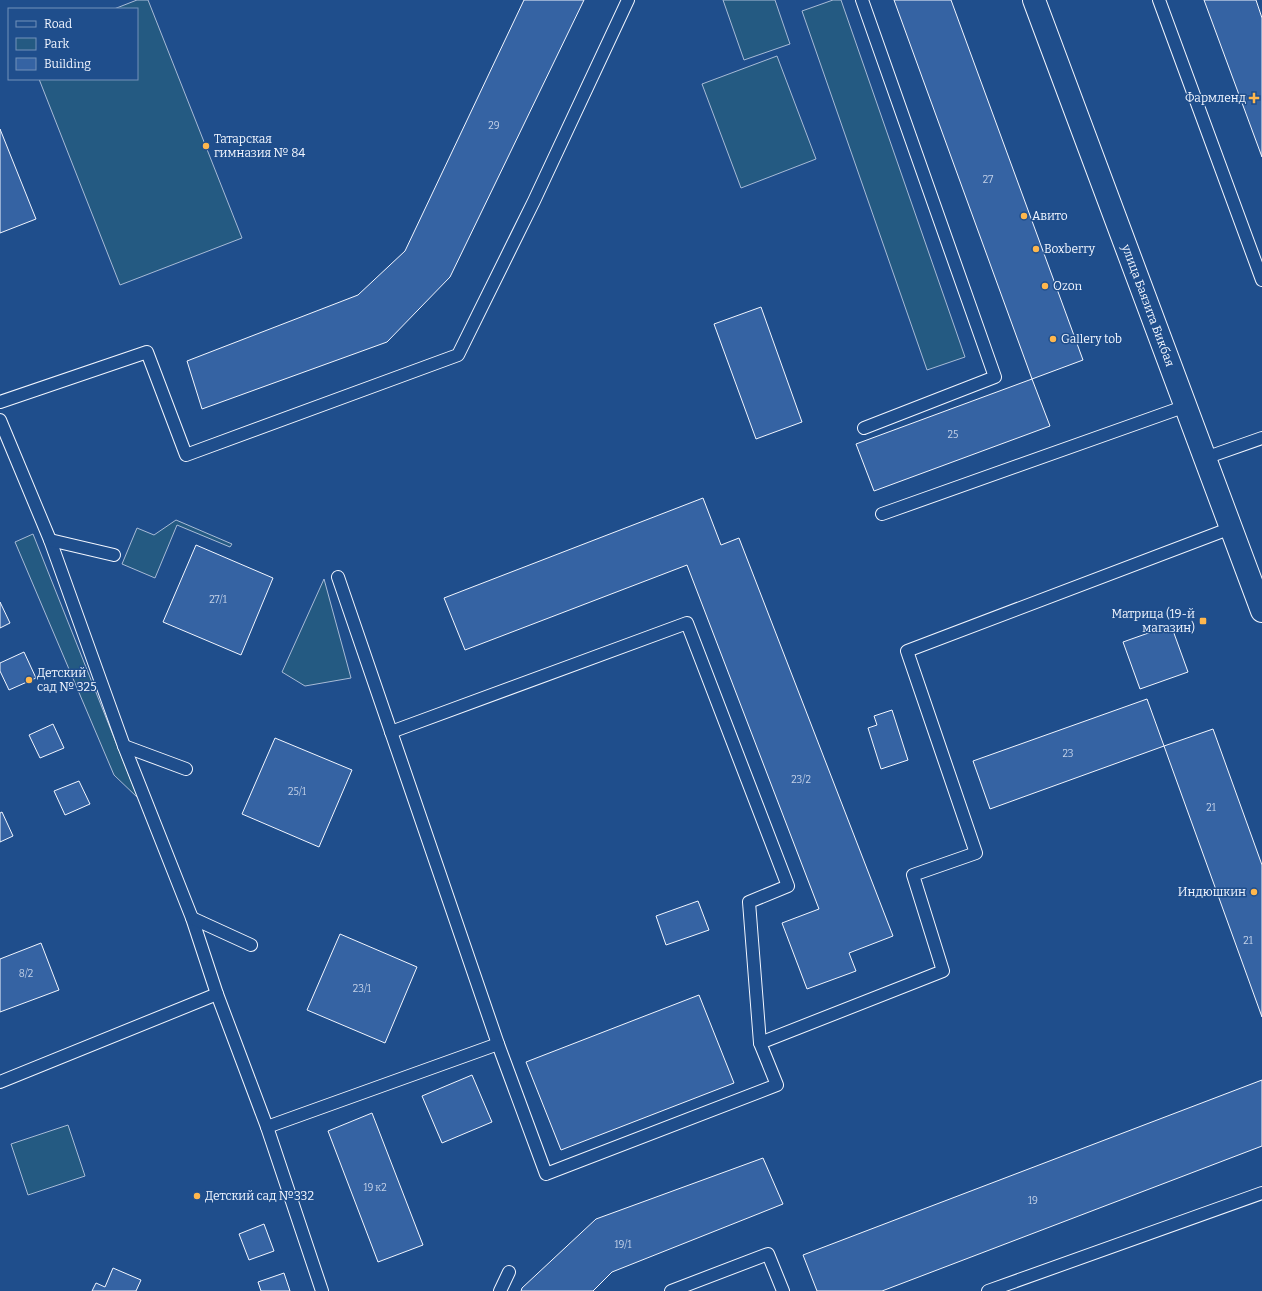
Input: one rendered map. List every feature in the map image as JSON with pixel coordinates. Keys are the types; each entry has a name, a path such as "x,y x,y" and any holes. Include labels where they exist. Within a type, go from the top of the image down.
{"main road":[{"name":"улица Баязита Бикбая","path":"1034,0 1262,611"}],"lane":[{"path":"0,402 147,352 186,455 458,355 534,201 628,0"},
{"path":"862,0 995,377 864,428"},
{"path":"1159,0 1262,280"},
{"path":"882,514 1186,406"},
{"path":"0,420 50,540 124,746 192,918 217,994 267,1127 322,1291"},
{"path":"1205,458 1262,438"},
{"path":"760,1043 942,971 913,875 976,853 907,651 1231,528"},
{"path":"50,540 114,555"},
{"path":"338,577 391,732 498,1044 546,1174 776,1085 760,1043 748,902 788,886 687,623 391,732"},
{"path":"124,746 186,769"},
{"path":"192,918 251,945"},
{"path":"0,1082 217,994"},
{"path":"267,1127 498,1044"},
{"path":"988,1291 1262,1193"},
{"path":"671,1291 768,1254 783,1291"},
{"path":"500,1291 509,1272"}],"green space":[{"path":"137,0 148,0 242,238 120,285 39,80 138,80 138,8 117,8"},
{"path":"723,0 775,0 790,44 744,60"},
{"path":"833,0 841,0 965,357 927,370 802,11"},
{"path":"777,56 816,159 741,188 702,84"},
{"path":"176,520 232,544 230,547 177,525 155,578 122,564 137,528 154,535"},
{"path":"33,534 138,798 114,775 15,542"},
{"path":"324,579 351,678 305,686 282,672"},
{"path":"68,1125 85,1176 28,1195 11,1144"}],"building":[{"path":"524,0 584,0 450,277 387,342 202,409 187,361 358,295 405,251"},
{"path":"894,0 951,0 1083,360 1032,379"},
{"path":"1204,0 1256,0 1262,18 1262,157"},
{"path":"0,129 36,219 0,233"},
{"path":"761,307 802,422 756,439 714,324"},
{"path":"1032,379 1050,426 874,491 856,444"},
{"path":"703,498 721,545 739,538 893,936 849,953 856,971 807,989 782,923 819,909 687,565 465,650 444,598"},
{"path":"196,545 273,578 241,655 163,622"},
{"path":"0,602 10,623 0,628"},
{"path":"1171,625 1188,672 1140,689 1123,642"},
{"path":"24,652 36,678 9,690 0,671 0,663"},
{"path":"1147,699 1164,746 990,809 973,761"},
{"path":"892,710 908,760 881,769 868,728 877,725 874,716"},
{"path":"53,724 64,748 40,758 29,735"},
{"path":"1213,729 1262,865 1262,1017 1164,746"},
{"path":"275,738 352,770 319,847 242,814"},
{"path":"79,781 90,804 65,815 54,791"},
{"path":"2,812 13,836 0,842 0,813"},
{"path":"698,901 709,930 666,945 656,916"},
{"path":"340,934 417,967 385,1043 307,1010"},
{"path":"41,943 59,990 0,1012 0,959"},
{"path":"699,995 734,1083 561,1150 526,1062"},
{"path":"472,1075 492,1122 442,1143 422,1096"},
{"path":"1262,1080 1262,1146 882,1291 817,1291 803,1255"},
{"path":"372,1113 423,1245 378,1262 328,1131"},
{"path":"763,1158 783,1204 612,1272 593,1291 521,1291 522,1288 596,1219"},
{"path":"264,1224 274,1251 249,1260 239,1234"},
{"path":"113,1268 141,1280 136,1291 92,1291 96,1283 105,1287"},
{"path":"284,1273 290,1291 261,1291 258,1282"}],"place":[{"name":"Фармленд","path":"1254,98"},
{"name":"Татарская гимназия № 84","path":"206,146"},
{"name":"Авито","path":"1024,216"},
{"name":"Boxberry","path":"1036,249"},
{"name":"Ozon","path":"1045,286"},
{"name":"Gallery tob","path":"1053,339"},
{"name":"Матрица (19-й магазин)","path":"1203,621"},
{"name":"Детский сад № 325","path":"29,680"},
{"name":"Индюшкин","path":"1254,892"},
{"name":"Детский сад №332","path":"197,1196"}]}
